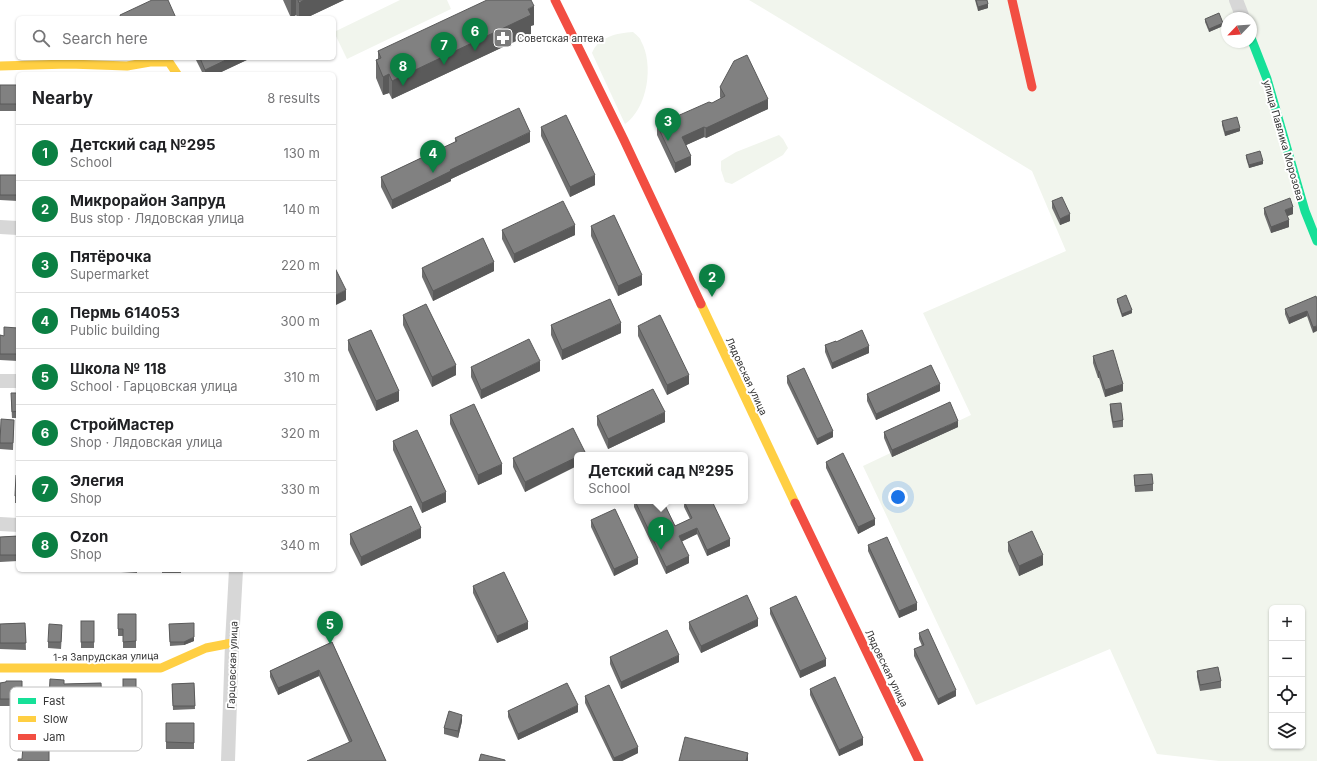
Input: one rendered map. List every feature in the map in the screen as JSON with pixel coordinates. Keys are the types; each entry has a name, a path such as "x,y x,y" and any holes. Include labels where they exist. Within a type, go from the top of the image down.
{"main road":[{"name":"Лядовская улица","path":"555,0 624,140 746,400 919,761"},
{"path":"1012,0 1032,87"},
{"name":"улица Павлика Морозова","path":"1255,48 1266,79 1305,211 1317,242"},
{"path":"0,66 69,64 127,66 150,62 170,62 177,72"},
{"name":"1-я Запрудская улица","path":"0,668 161,668 206,648 232,643"}],"street":[{"path":"1236,0 1241,12"},
{"path":"0,227 16,228"},
{"path":"0,381 16,381"},
{"path":"0,524 16,524"},
{"name":"Гарцовская улица","path":"228,761 236,572"}],"shaded area":[{"path":"400,0 447,0 451,9 347,59 336,36 336,31"},
{"path":"749,0 1317,0 1317,761 1219,761 1157,754 1110,649 976,705 863,466 971,415 923,313 1066,251 1032,171"},
{"path":"633,32 640,38 645,51 648,73 644,97 633,117 625,124 592,53 603,40 621,33"},
{"path":"779,135 788,148 783,155 732,184 725,182 721,170 721,161 736,152"}],"building":[{"path":"152,0 168,0 175,16 120,16"},
{"path":"487,0 531,0 534,6 528,9 531,15 392,81 389,74 383,77 376,60 381,58 378,51"},
{"path":"976,0 987,0 988,4 978,7"},
{"path":"1219,13 1221,24 1209,29 1205,19"},
{"path":"747,55 768,99 706,128 704,127 682,137 691,156 675,163 657,125 709,102 712,103 725,96 720,87 734,61"},
{"path":"201,60 226,60 205,70"},
{"path":"0,85 16,85 16,104 0,104"},
{"path":"519,108 530,132 450,170 451,171 392,200 381,177 457,141 455,138"},
{"path":"566,115 595,175 570,187 541,127"},
{"path":"1237,117 1240,128 1225,132 1222,121"},
{"path":"1260,151 1263,161 1249,165 1246,155"},
{"path":"0,175 16,175 16,195 0,195"},
{"path":"1062,197 1070,214 1060,219 1052,201"},
{"path":"1290,198 1293,207 1285,210 1289,220 1271,227 1264,208"},
{"path":"563,201 575,225 514,254 502,230"},
{"path":"614,215 642,275 618,286 591,226"},
{"path":"483,238 494,262 433,291 422,268"},
{"path":"336,270 346,290 336,295"},
{"path":"1126,295 1132,310 1122,314 1117,299"},
{"path":"1316,296 1317,326 1313,327 1307,311 1289,318 1285,309"},
{"path":"610,299 621,323 562,350 551,325"},
{"path":"426,304 456,365 432,377 403,315"},
{"path":"660,315 689,375 667,385 638,326"},
{"path":"4,327 16,328 16,354 0,354 0,335 4,336"},
{"path":"371,330 399,391 376,401 348,340"},
{"path":"862,330 869,346 832,363 825,345 836,342"},
{"path":"529,339 540,361 481,390 471,367"},
{"path":"1113,350 1123,384 1105,390 1093,356"},
{"path":"931,365 940,384 876,414 867,394"},
{"path":"804,368 833,431 817,439 787,376"},
{"path":"653,389 665,412 608,439 597,416"},
{"path":"11,393 16,393 16,411 12,412"},
{"path":"950,402 958,421 892,450 884,432"},
{"path":"1121,403 1123,420 1113,422 1110,404"},
{"path":"474,404 502,464 478,475 450,415"},
{"path":"1,419 14,420 13,443 0,443"},
{"path":"573,428 585,452 574,452 574,458 525,482 513,458"},
{"path":"417,430 446,492 422,503 393,441"},
{"path":"843,453 875,519 858,527 826,462"},
{"path":"1152,474 1153,484 1135,486 1134,475"},
{"path":"16,475 16,496 15,496"},
{"path":"636,504 664,504 675,526 692,518 685,504 713,504 730,539 707,550 697,528 679,536 689,556 666,567"},
{"path":"411,506 421,528 361,557 350,534"},
{"path":"615,509 638,558 614,569 591,520"},
{"path":"1032,531 1043,555 1019,566 1008,542"},
{"path":"16,536 16,555 0,555 0,537"},
{"path":"887,537 917,603 899,611 868,545"},
{"path":"504,572 528,622 497,636 473,586"},
{"path":"747,595 758,619 701,646 689,622"},
{"path":"796,596 826,659 800,671 770,608"},
{"path":"118,614 136,614 136,641 123,642 123,629 118,629"},
{"path":"81,621 94,621 94,642 81,642"},
{"path":"25,623 26,643 0,643 0,624"},
{"path":"194,623 194,637 184,642 170,642 169,624"},
{"path":"49,624 62,625 61,642 48,642"},
{"path":"928,629 956,690 938,699 914,649 924,645 919,633"},
{"path":"667,630 679,655 621,682 610,657"},
{"path":"332,642 386,761 307,761 352,741 319,670 278,688 270,671"},
{"path":"1218,667 1221,681 1200,685 1197,671"},
{"path":"835,677 863,738 839,750 810,689"},
{"path":"50,679 64,680 64,684 101,683 101,687 50,687"},
{"path":"123,679 136,679 136,687 123,687"},
{"path":"22,681 22,687 10,687 10,699 0,699 0,683"},
{"path":"194,683 195,706 173,706 172,684"},
{"path":"567,683 578,705 518,734 508,711"},
{"path":"609,685 638,747 614,758 585,696"},
{"path":"449,711 462,715 458,731 444,728"},
{"path":"166,723 194,723 194,743 166,742"},
{"path":"685,737 748,753 746,761 679,761"},
{"path":"23,751 49,751 49,761 18,761 18,759 22,759"},
{"path":"481,754 505,760 505,761 479,761"}],"traffic: fast":[{"path":"1255,48 1267,79 1305,211 1317,241"}],"traffic: slow":[{"path":"0,66 69,64 127,66 150,62 169,62 176,72"},
{"path":"701,304 795,503"},
{"path":"0,668 161,668 206,648 232,643"}],"traffic: jam":[{"path":"555,0 624,140 701,304"},
{"path":"1012,0 1032,87"},
{"path":"795,503 919,761"}],"place":[{"name":"Советская аптека","path":"503,38"},
{"name":"СтройМастер","path":"475,51"},
{"name":"Элегия","path":"444,65"},
{"name":"Ozon","path":"403,86"},
{"name":"Пятёрочка","path":"668,141"},
{"name":"Пермь 614053","path":"433,173"},
{"name":"Микрорайон Запруд","path":"712,297"},
{"name":"Детский сад №295","path":"661,550"},
{"name":"Школа № 118","path":"330,644"}]}
